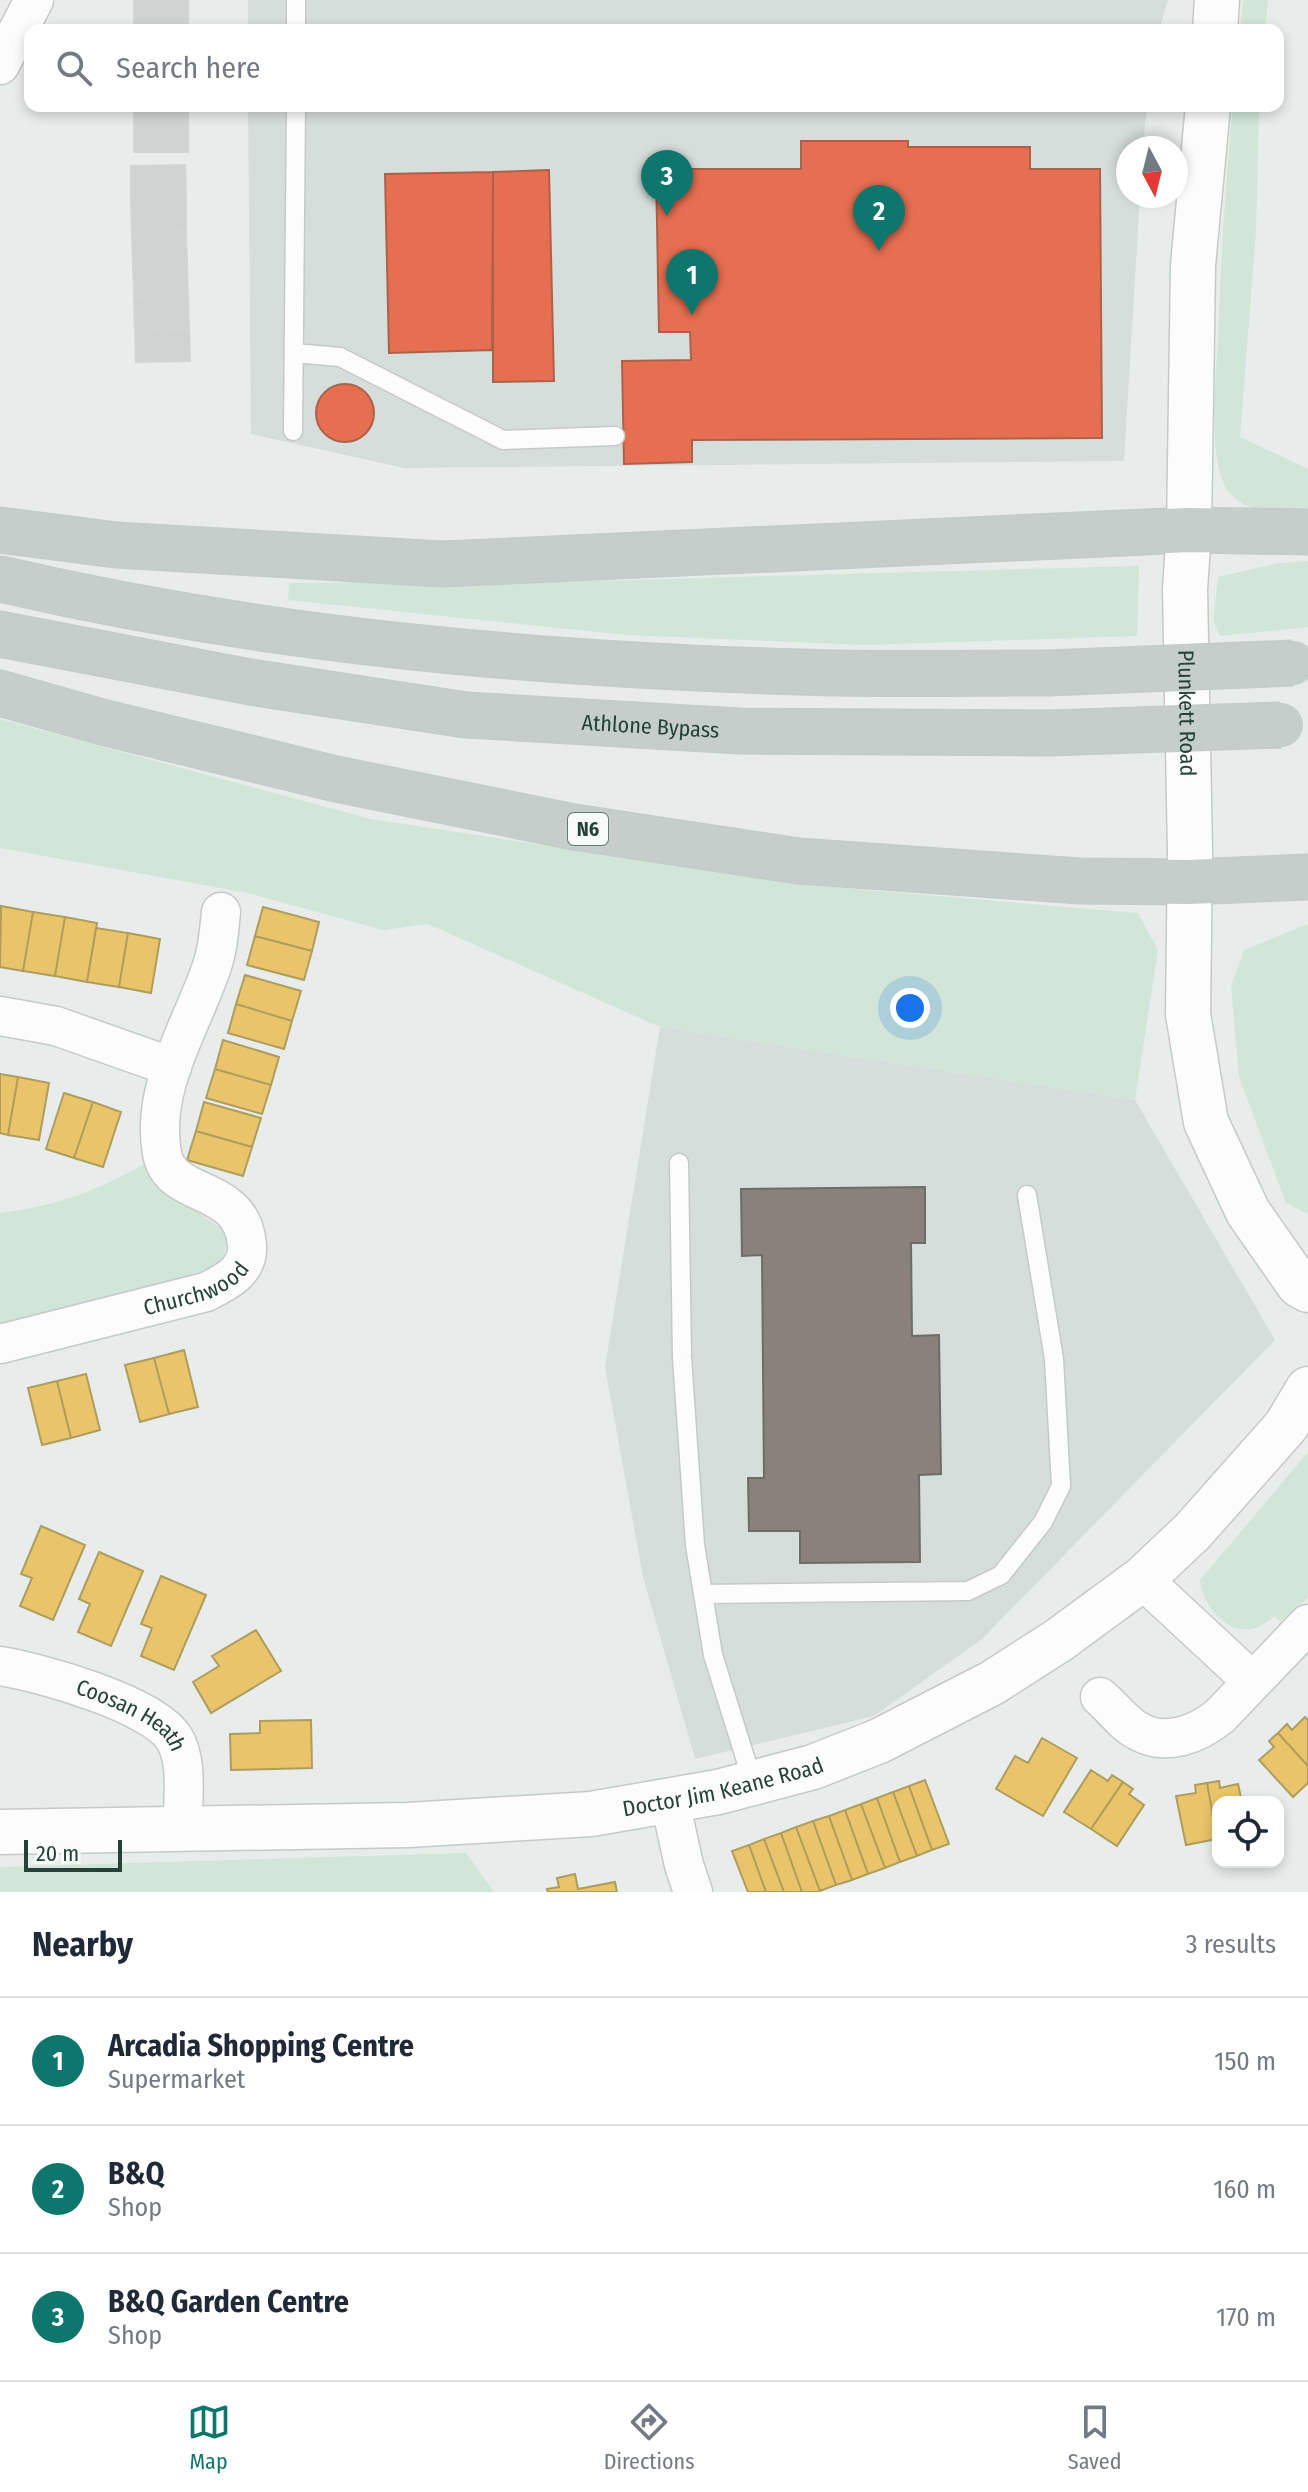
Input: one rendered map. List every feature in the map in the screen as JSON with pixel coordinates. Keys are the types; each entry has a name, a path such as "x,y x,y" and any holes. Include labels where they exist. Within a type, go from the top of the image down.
{"highway":[{"path":"0,530 116,545 442,564 1189,530 1308,532"},
{"path":"0,579 99,602 300,634 521,657 800,672 1048,673 1300,662"},
{"name":"Athlone Bypass","path":"0,634 250,682 466,715 739,731 1050,733 1294,724"},
{"name":"N6","path":"0,693 102,722 336,779 574,827 799,861 1080,881 1189,882 1308,877"}],"street":[{"path":"0,65 34,0"},
{"path":"1215,24 1217,0"},
{"name":"Plunkett Road","path":"1207,112 1193,265 1189,530 1185,589 1188,1014 1206,1122 1248,1212 1299,1285 1308,1290"},
{"name":"Churchwood","path":"0,1344 206,1292 231,1278 245,1262 248,1249 245,1230 236,1213 224,1201 171,1175 164,1162 160,1114 172,1067 212,965 218,945 221,912"},
{"path":"0,1016 56,1026 172,1067"},
{"name":"Doctor Jim Keane Road","path":"0,1832 470,1822 591,1814 670,1802 753,1783 851,1753 992,1683 1059,1640 1142,1579 1192,1532 1286,1426 1308,1389"},
{"path":"1142,1579 1252,1681"},
{"path":"1100,1697 1138,1731 1151,1736 1180,1737 1205,1728 1308,1624"},
{"name":"Coosan Heath","path":"0,1666 95,1692 130,1706 165,1727 174,1738 182,1771 183,1829"},
{"path":"670,1802 693,1892"}],"lane":[{"path":"296,0 296,24"},
{"path":"293,431 296,112"},
{"path":"294,353 340,357 503,440 615,436"},
{"path":"679,1163 682,1357 695,1545 713,1655 753,1783"},
{"path":"703,1594 968,1591 1001,1575 1043,1522 1061,1486 1054,1359 1027,1195"}],"shaded area":[{"path":"248,0 1168,0 1161,24 248,24"},
{"path":"248,112 1146,112 1144,136 1116,136 1116,208 1139,208 1124,461 404,468 251,434"},
{"path":"660,1027 1135,1100 1275,1340 982,1639 874,1716 695,1759 643,1577 605,1367"}],"green space":[{"path":"1243,0 1268,0 1266,24 1241,24"},
{"path":"1233,112 1259,112 1256,232 1240,437 1308,469 1308,514 1265,511 1244,504 1235,499 1221,478 1215,440 1215,396"},
{"path":"1308,561 1308,627 1220,636 1213,620 1218,577 1279,563"},
{"path":"1139,566 1137,636 864,645 626,635 288,600 289,583 589,581"},
{"path":"0,719 371,819 808,885 1138,913 1158,950 1135,1100 660,1027 428,924 383,930 248,893 0,848"},
{"path":"1308,924 1308,1214 1286,1203 1239,1077 1231,987 1244,950"},
{"path":"146,1163 185,1204 222,1229 227,1239 223,1261 211,1273 0,1328 0,1213 76,1196"},
{"path":"1308,1452 1308,1598 1280,1622 1275,1616 1252,1629 1233,1627 1210,1607 1200,1580"},
{"path":"466,1853 494,1892 0,1892 0,1867"}],"building: Homes":[{"path":"1,906 33,912 23,971 0,967"},
{"path":"263,907 319,922 312,951 255,936"},
{"path":"33,912 65,917 55,976 23,971"},
{"path":"65,917 97,923 87,982 55,976"},
{"path":"96,928 128,933 119,987 87,982"},
{"path":"128,933 160,939 151,993 119,987"},
{"path":"255,936 312,951 304,980 247,965"},
{"path":"245,975 301,991 292,1021 236,1004"},
{"path":"236,1004 292,1021 284,1049 228,1033"},
{"path":"223,1040 279,1057 271,1085 215,1069"},
{"path":"215,1069 271,1085 262,1114 206,1098"},
{"path":"0,1074 18,1077 8,1135 0,1133"},
{"path":"18,1077 49,1083 39,1140 8,1135"},
{"path":"64,1093 93,1102 74,1158 46,1149"},
{"path":"93,1102 121,1112 103,1167 74,1158"},
{"path":"204,1102 261,1118 252,1147 196,1131"},
{"path":"196,1131 252,1147 243,1176 187,1160"},
{"path":"184,1350 198,1407 169,1414 154,1358"},
{"path":"154,1358 169,1414 140,1422 125,1365"},
{"path":"86,1374 100,1430 71,1438 57,1381"},
{"path":"57,1381 71,1438 42,1445 28,1388"},
{"path":"41,1526 85,1545 53,1620 20,1606 32,1578 21,1574"},
{"path":"99,1552 143,1571 111,1646 78,1632 90,1604 79,1599"},
{"path":"161,1576 206,1595 174,1670 141,1656 152,1628 141,1624"},
{"path":"256,1630 281,1671 211,1713 193,1682 219,1666 212,1656"},
{"path":"1305,1717 1308,1720 1308,1766 1278,1733 1287,1724 1292,1730"},
{"path":"311,1720 312,1768 231,1770 230,1734 260,1733 260,1721"},
{"path":"1278,1733 1308,1766 1308,1783 1293,1797 1259,1760 1274,1747 1269,1741"},
{"path":"1042,1738 1077,1758 1043,1816 996,1789 1015,1756 1028,1763"},
{"path":"1091,1770 1108,1781 1112,1775 1123,1782 1091,1829 1064,1812"},
{"path":"925,1780 949,1844 932,1850 909,1786"},
{"path":"1219,1781 1220,1788 1238,1784 1241,1796 1212,1796 1212,1811 1207,1783"},
{"path":"1123,1782 1133,1789 1129,1794 1144,1805 1117,1846 1091,1829"},
{"path":"1207,1783 1212,1811 1212,1840 1186,1845 1176,1796 1196,1793 1195,1785"},
{"path":"909,1786 932,1850 917,1856 893,1792"},
{"path":"893,1792 917,1856 900,1862 877,1798"},
{"path":"877,1798 900,1862 885,1868 861,1804"},
{"path":"861,1804 885,1868 868,1874 845,1810"},
{"path":"845,1810 868,1874 852,1880 829,1816"},
{"path":"829,1816 852,1880 836,1885 813,1821"},
{"path":"813,1821 836,1885 820,1891 796,1827"},
{"path":"796,1827 818,1892 802,1892 781,1833"},
{"path":"781,1833 802,1892 784,1892 764,1839"},
{"path":"764,1839 784,1892 766,1892 749,1845"},
{"path":"749,1845 766,1892 748,1892 732,1851"},
{"path":"575,1874 578,1889 615,1882 617,1892 548,1892 547,1889 559,1887 557,1878"}],"building: Shops":[{"path":"801,141 908,141 908,147 1030,147 1030,169 1100,169 1102,438 692,440 692,462 624,464 622,361 691,360 690,332 659,332 656,169 801,169"},
{"path":"549,170 554,381 493,382 493,172"},
{"path":"493,172 492,350 389,353 385,174"},
{"path":"345,384 356,386 365,393 372,402 372,424 365,433 356,440 345,442 334,440 325,433 318,424 316,413 318,402 325,393 334,386"}],"building: Industry":[{"path":"925,1187 925,1243 911,1243 912,1336 939,1335 941,1474 919,1475 920,1562 800,1563 800,1531 749,1531 748,1478 764,1478 762,1255 742,1256 741,1189"}],"building: Other":[{"path":"134,0 188,0 188,22 134,22"},
{"path":"134,22 188,22 188,24"},
{"path":"134,112 188,112 188,120 134,120"},
{"path":"134,120 188,120 188,152 134,152"},
{"path":"185,165 186,197 131,198 131,166"},
{"path":"186,197 186,231 132,233 131,198"},
{"path":"186,231 187,263 133,265 132,233"},
{"path":"187,263 188,296 134,297 133,265"},
{"path":"188,296 189,329 135,330 134,297"},
{"path":"189,329 190,361 136,362 135,330"}],"place":[{"name":"B&Q Garden Centre","path":"667,216"},
{"name":"B&Q","path":"879,251"},
{"name":"Arcadia Shopping Centre","path":"692,315"}]}
